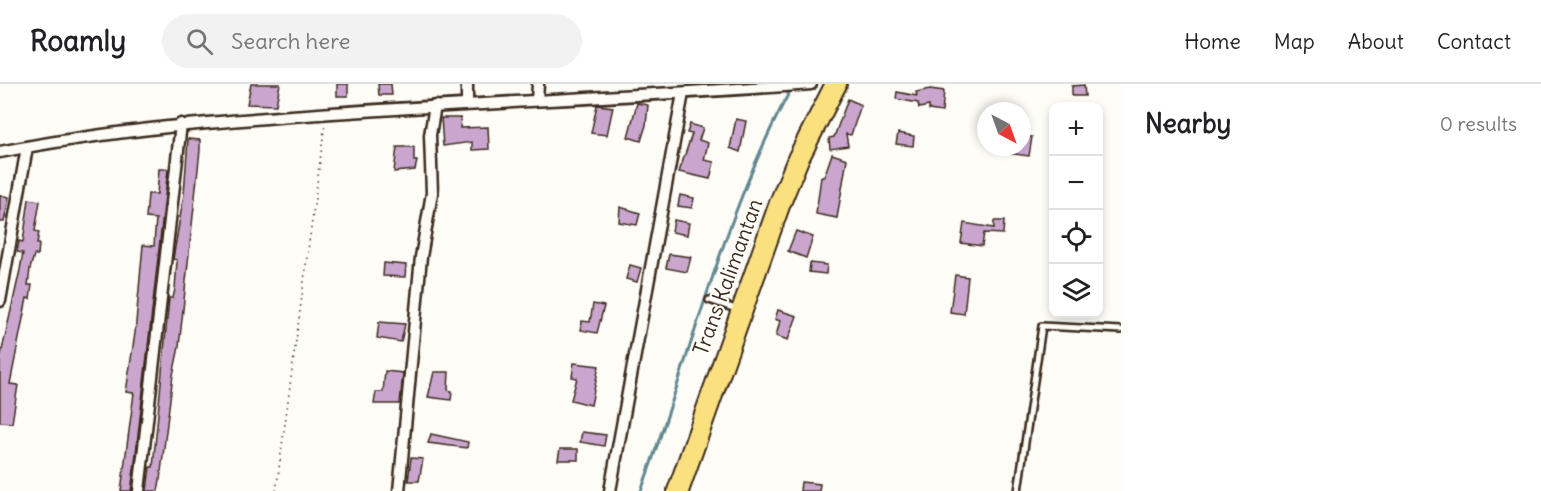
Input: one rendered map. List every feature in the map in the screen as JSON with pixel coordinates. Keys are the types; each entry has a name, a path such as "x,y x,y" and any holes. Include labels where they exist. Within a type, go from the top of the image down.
{"highway":[{"name":"Trans Kalimantan","path":"678,491 741,311 798,159 836,84"}],"street":[{"path":"467,84 467,103"},
{"path":"537,100 538,84"},
{"path":"621,96 622,84"},
{"path":"0,152 182,124 467,103 683,93 728,87 811,84"},
{"path":"610,491 683,93"},
{"path":"399,491 421,257 432,193 430,135 435,106"},
{"path":"139,491 171,266 182,124"},
{"path":"0,301 27,147"}],"lane":[{"path":"709,300 741,311"},
{"path":"1018,491 1042,326 1121,330"}],"path":[{"path":"276,491 326,113"}],"building":[{"path":"251,84 280,84 276,105 247,104"},
{"path":"337,84 348,84 348,96 337,96"},
{"path":"378,84 391,84 392,95 379,95"},
{"path":"1084,85 1085,96 1072,96 1072,86"},
{"path":"930,89 944,91 942,112 929,110 929,106 919,108 918,103 896,99 897,92 917,96 916,92"},
{"path":"848,99 861,105 851,135 846,134 848,146 830,149 829,138 834,137"},
{"path":"637,103 648,105 646,125 641,141 628,137"},
{"path":"597,105 613,107 607,135 591,133"},
{"path":"441,118 461,118 460,128 488,127 489,149 472,150 472,142 443,146"},
{"path":"736,119 746,121 740,152 730,148"},
{"path":"690,124 703,128 699,140 708,143 704,160 714,162 710,179 679,172 692,134 687,133"},
{"path":"898,133 914,136 913,146 896,144"},
{"path":"188,139 200,140 200,150 179,347 173,375 158,491 147,491 150,467 153,467 169,298 173,298 175,289 177,260 173,259 184,194"},
{"path":"397,147 414,147 414,161 417,161 415,170 394,172"},
{"path":"832,154 847,159 837,218 816,214 821,177 824,177"},
{"path":"159,169 168,169 135,462 131,491 121,491 134,393 126,392 135,333 143,245 154,246 156,219 146,218 148,194 157,194"},
{"path":"0,195 9,197 4,222 0,222"},
{"path":"680,195 694,198 692,208 678,206"},
{"path":"29,199 40,201 35,231 39,232 38,255 34,255 30,269 28,285 32,285 30,299 27,298 10,384 18,385 12,423 0,422 0,359 20,270 23,253 17,252 19,241 23,242"},
{"path":"620,207 640,213 637,225 619,222"},
{"path":"674,220 689,223 687,235 672,232"},
{"path":"994,221 1004,221 1003,234 984,233 982,246 961,243 964,223 994,228"},
{"path":"796,231 813,237 806,258 788,251"},
{"path":"669,254 691,257 687,272 666,268"},
{"path":"384,263 406,265 405,277 383,276"},
{"path":"810,263 827,265 826,274 809,272"},
{"path":"630,265 641,268 637,282 626,279"},
{"path":"955,275 968,277 964,314 950,312"},
{"path":"593,304 604,306 597,333 581,330 582,321 590,322"},
{"path":"778,310 797,316 788,340 776,336 780,321 775,319"},
{"path":"379,322 405,324 401,342 377,338"},
{"path":"574,363 599,366 591,405 571,400 577,378 572,377"},
{"path":"385,371 403,373 400,404 374,404 376,392 383,392"},
{"path":"434,372 449,372 448,390 452,391 451,400 428,397"},
{"path":"582,432 606,435 604,446 580,442"},
{"path":"431,434 468,442 467,448 428,443"},
{"path":"560,449 578,449 578,460 558,460"},
{"path":"411,458 423,459 419,481 408,481"},
{"path":"801,482 820,484 819,491 800,491"}],"waterway":[{"path":"641,491 727,236 767,137 791,89"}]}
